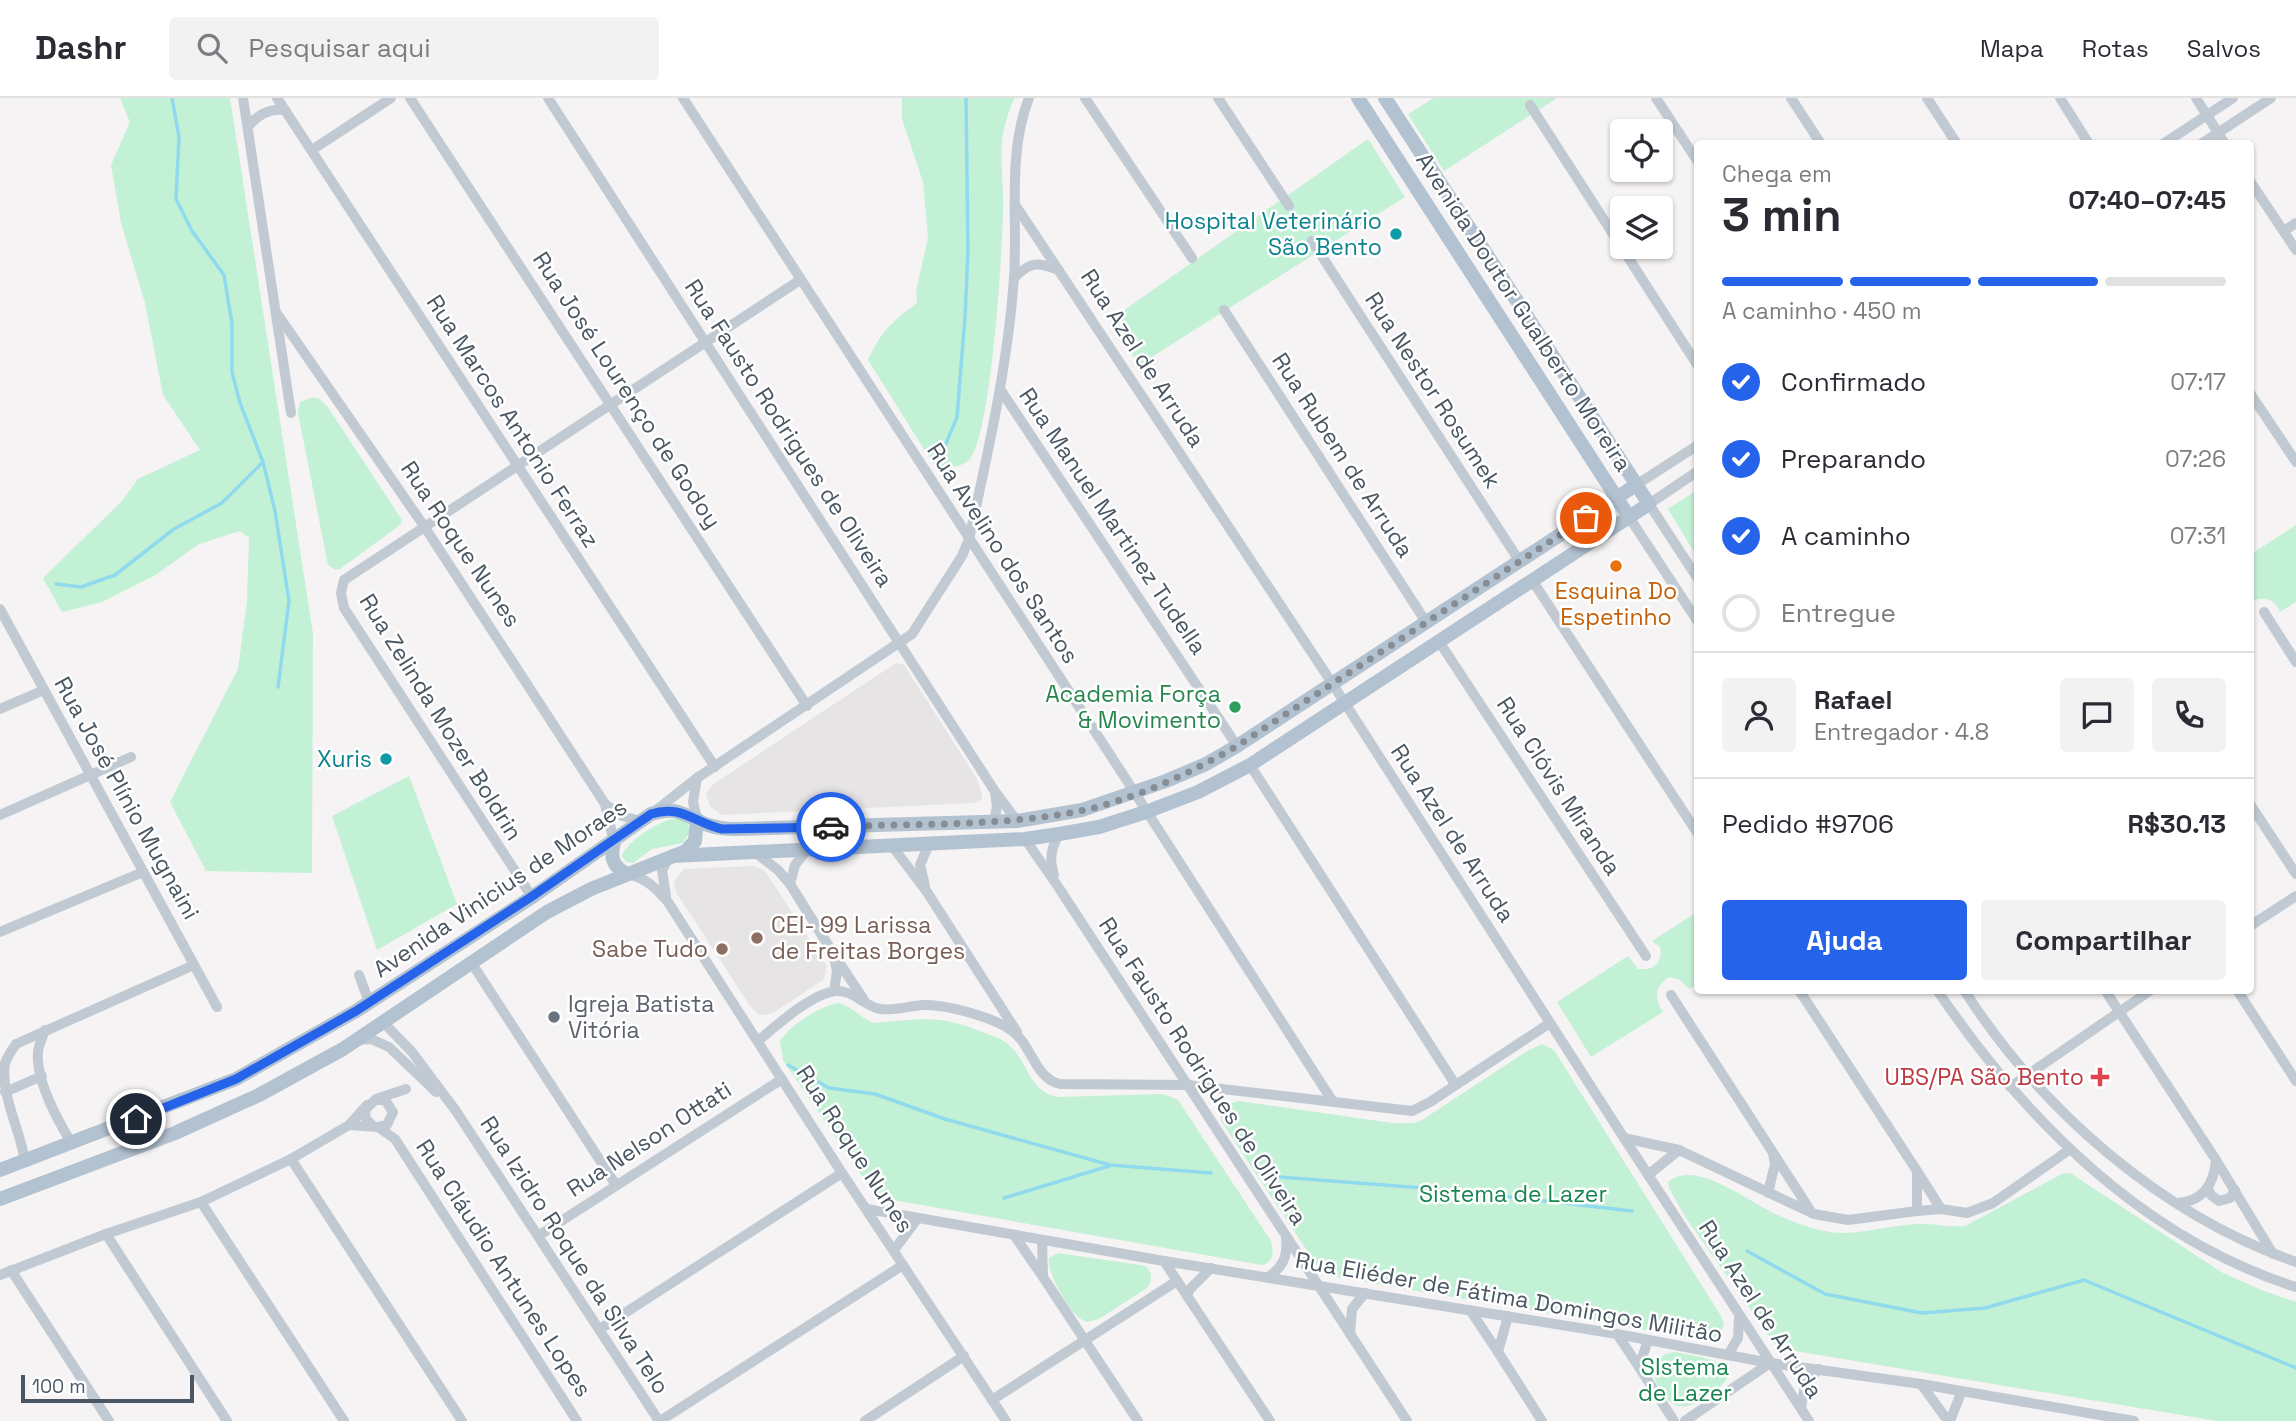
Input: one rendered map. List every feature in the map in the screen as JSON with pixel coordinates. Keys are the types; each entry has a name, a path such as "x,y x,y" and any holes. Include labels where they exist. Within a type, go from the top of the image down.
{"main road":[{"name":"Avenida Doutor Gualberto Moreira","path":"1358,98 1629,517"},
{"name":"Avenida Doutor Gualberto Moreira","path":"1385,98 1649,503"},
{"name":"Avenida Vinicius de Moraes","path":"0,1170 232,1081 369,1003 614,842 646,818 669,810 678,811 714,827 736,829 1017,821 1082,810 1135,793 1206,764 1636,485"},
{"name":"Avenida Vinicius de Moraes","path":"670,858 1025,839 1099,827 1146,812 1198,792 1250,765 1649,503"},
{"path":"1520,562 1532,580"},
{"name":"Avenida Vinicius de Moraes","path":"0,1199 259,1096 355,1040 547,912 591,889 670,858 692,845 697,819"},
{"path":"891,824 892,846"},
{"name":"Rua Roque Nunes","path":"614,842 612,859 617,867 627,874"},
{"path":"356,1011 382,1021"},
{"path":"219,1114 231,1098 232,1081"}],"street":[{"path":"243,98 291,413"},
{"name":"Rua Marcos Antonio Ferraz","path":"277,98 715,767"},
{"path":"312,150 391,98"},
{"name":"Rua José Lourenço de Godoy","path":"410,98 807,706"},
{"name":"Rua Fausto Rodrigues de Oliveira","path":"548,98 994,790 1017,821"},
{"name":"Rua Avelino dos Santos","path":"683,98 1333,1102"},
{"path":"646,818 697,778 900,644 922,621 962,556 969,539 1000,389 1014,278 1015,157 1018,135 1029,98"},
{"path":"1085,98 1192,258"},
{"path":"1218,98 1290,206"},
{"path":"1656,98 1694,156"},
{"path":"1791,98 1818,140"},
{"path":"1927,98 1954,140"},
{"path":"2060,98 2086,140"},
{"path":"2196,98 2223,140"},
{"path":"2169,140 2233,98"},
{"path":"2207,140 2271,98"},
{"path":"1530,105 1694,360"},
{"path":"247,127 255,118 265,113 276,109 285,110"},
{"path":"2254,187 2296,250"},
{"name":"Rua Azel de Arruda","path":"1016,206 1332,683 1809,1421"},
{"path":"2284,231 2296,223"},
{"name":"Rua Nestor Rosumek","path":"1312,241 1520,562"},
{"name":"Rua Azel de Arruda","path":"1014,278 1023,269 1035,264 1059,270"},
{"path":"424,526 800,280"},
{"name":"Rua Rubem de Arruda","path":"1224,310 1426,622"},
{"name":"Rua Roque Nunes","path":"276,312 424,526 605,804 614,842"},
{"name":"Rua Manuel Martinez Tudella","path":"1000,389 1237,746"},
{"path":"2254,399 2296,462"},
{"name":"Avenida Vinicius de Moraes","path":"1636,485 1694,448"},
{"name":"Avenida Vinicius de Moraes","path":"1649,503 1694,474"},
{"name":"Avenida Doutor Gualberto Moreira","path":"1649,503 1694,573"},
{"name":"Avenida Doutor Gualberto Moreira","path":"1629,517 1694,615"},
{"name":"Rua Zelinda Mozer Boldrin","path":"424,526 344,580 341,593 344,608 531,897"},
{"path":"1532,580 1694,828"},
{"name":"Rua José Plínio Mugnaini","path":"0,610 217,1007"},
{"path":"2264,612 2296,662"},
{"name":"Rua Clóvis Miranda","path":"1438,640 1646,956"},
{"path":"0,709 44,690"},
{"path":"0,815 131,757"},
{"path":"1250,765 1455,1084"},
{"path":"697,778 693,802 697,819"},
{"path":"993,822 997,806 994,790"},
{"name":"Rua Roque Nunes","path":"605,804 622,816 646,818"},
{"path":"2254,810 2296,874"},
{"name":"Rua Fausto Rodrigues de Oliveira","path":"1057,884 1050,863 1052,848 1059,834"},
{"name":"Rua Fausto Rodrigues de Oliveira","path":"1025,839 1407,1421"},
{"path":"927,892 920,865 929,844"},
{"path":"892,846 927,892 1043,1075 1051,1082 1187,1086 1412,1111 1550,1023"},
{"path":"790,884 795,865 806,851"},
{"path":"756,853 769,861 790,884 866,1002"},
{"name":"Rua Roque Nunes","path":"668,902 662,876 663,865 670,858"},
{"path":"0,932 143,872"},
{"name":"Rua Roque Nunes","path":"627,874 645,879 668,902 1006,1421"},
{"path":"2254,923 2296,896"},
{"path":"834,953 837,971 834,991"},
{"path":"471,962 615,1185"},
{"path":"25,1161 5,1092 5,1061 16,1044 194,965"},
{"path":"359,975 369,1003"},
{"path":"759,1040 802,1007 834,991 850,993 881,1009 919,1005 944,1007 990,1020 1009,1028 1020,1037"},
{"path":"1802,994 1941,1209"},
{"path":"1940,994 1967,1034 2010,1087 2069,1150 2134,1202 2203,1247 2262,1276 2296,1287"},
{"path":"1967,994 2026,1074 2101,1149 2177,1203 2223,1231 2273,1255 2296,1262"},
{"path":"2108,994 2216,1160 2273,1255"},
{"path":"2010,1087 2145,994"},
{"path":"2240,994 2296,1081"},
{"path":"1671,995 1814,1214"},
{"name":"Rua Izidro Roque da Silva Telo","path":"382,1021 412,1052 456,1111 660,1421"},
{"path":"45,1030 38,1052 44,1087 72,1144"},
{"name":"Rua Izidro Roque da Silva Telo","path":"355,1040 370,1040 389,1047 456,1111"},
{"path":"5,1092 42,1076"},
{"name":"Rua Nelson Ottati","path":"538,1236 782,1079"},
{"name":"Rua Cláudio Antunes Lopes","path":"371,1103 406,1089 392,1112 395,1139"},
{"path":"0,1275 106,1234 201,1202 291,1159 349,1125 371,1103 385,1100 392,1112 387,1125 349,1125"},
{"path":"371,1103 366,1119 375,1127"},
{"name":"Rua Cláudio Antunes Lopes","path":"375,1127 395,1139 577,1421"},
{"path":"1624,1138 1679,1150 1814,1214 1848,1220 1941,1209 1967,1213 1993,1203 2069,1150"},
{"path":"1648,1175 1679,1150"},
{"path":"1768,1193 1775,1164 1772,1151"},
{"path":"291,1159 462,1421"},
{"path":"2177,1203 2197,1199 2208,1189 2215,1174 2216,1160"},
{"path":"1917,1171 1917,1211"},
{"path":"600,1329 842,1173"},
{"path":"1780,1198 1785,1194 1790,1179"},
{"path":"2208,1189 2219,1201 2230,1198 2235,1190"},
{"path":"201,1202 344,1421"},
{"name":"Rua Eliéder de Fátima Domingos Militão","path":"867,1209 1164,1261 1617,1334 1770,1363 1920,1384 2070,1410 2105,1419 2134,1421"},
{"path":"894,1250 918,1218"},
{"path":"106,1234 227,1421"},
{"path":"1014,1235 1138,1421"},
{"path":"1268,1277 1279,1270 1284,1259 1286,1236"},
{"path":"1042,1240 1043,1278"},
{"path":"1164,1261 1270,1421"},
{"path":"660,1421 903,1265"},
{"path":"1187,1296 1190,1289 1211,1268"},
{"path":"11,1270 109,1421"},
{"path":"992,1400 1177,1281"},
{"path":"1350,1334 1352,1309 1366,1293"},
{"path":"1470,1310 1542,1421"},
{"path":"1728,1355 1738,1338 1738,1315"},
{"path":"1498,1352 1508,1316"},
{"path":"1617,1334 1674,1421"},
{"path":"1639,1367 1648,1340"},
{"path":"864,1421 964,1356"},
{"path":"1685,1421 1770,1363"},
{"path":"1801,1408 1805,1385 1819,1369"},
{"path":"1920,1384 1949,1421 1961,1393"},
{"path":"2070,1410 2077,1421"}],"shaded area":[{"path":"896,663 904,665 976,777 982,799 974,803 722,815 710,806 706,794 712,785"},
{"name":"CEI- 99 Larissa de Freitas Borges","path":"755,866 765,871 826,965 823,980 773,1013 764,1015 758,1014 750,1006 676,892 674,881 684,869"}],"green space":[{"path":"120,98 230,98 313,634 312,873 206,871 170,802 238,669 247,601 249,538 240,531 199,544 157,574 102,602 62,612 43,578 122,501 138,479 200,450 163,395 145,303 121,223 111,165 130,122"},
{"path":"902,98 1014,98 1002,143 1001,261 984,417 977,445 969,460 952,467 934,465 868,360 888,328 917,303 916,291 928,238 923,182 902,119"},
{"path":"1434,98 1557,98 1444,171 1408,114"},
{"path":"1368,139 1405,197 1139,365 1110,320"},
{"path":"318,398 327,406 402,520 400,525 335,570 328,565 298,413 300,402"},
{"path":"1694,492 1694,552 1668,509"},
{"path":"2296,525 2296,602 2280,612 2274,602 2267,599 2254,602 2254,552"},
{"path":"409,776 457,904 377,950 332,816"},
{"path":"678,818 688,824 690,832 683,843 652,849 633,863 626,862 622,856 638,837 663,822"},
{"path":"1694,914 1694,986 1689,989 1680,980 1669,977 1661,984 1657,993 1663,1012 1591,1057 1557,1002 1628,956 1638,969 1653,967 1659,962 1661,953 1660,947 1652,941"},
{"path":"838,1003 875,1023 919,1019 943,1021 997,1038 1011,1047 1041,1089 1057,1097 1163,1094 1178,1100 1271,1241 1271,1259 1262,1265 876,1197 783,1060 780,1041 785,1034 806,1017"},
{"name":"Sistema de Lazer","path":"1542,1044 1554,1050 1721,1316 1724,1325 1719,1339 1704,1340 1330,1276 1318,1267 1221,1121 1225,1108 1238,1101 1392,1123 1414,1123"},
{"name":"Sistema de Lazer","path":"2070,1173 2223,1273 2296,1302 2296,1421 2217,1421 1783,1349 1774,1343 1686,1218 1668,1182 1680,1176 1693,1175 1708,1179 1796,1223 1847,1233 1917,1224 1965,1226 2062,1174"},
{"path":"1058,1253 1146,1266 1151,1274 1150,1282 1147,1288 1099,1319 1086,1322 1073,1311 1054,1280 1049,1258"},
{"name":"SIstema de Lazer","path":"1674,1352 1713,1360 1728,1371 1728,1378 1698,1402 1678,1406 1659,1388 1654,1370 1656,1362"}],"waterway":[{"path":"172,98 179,137 176,199 192,231 224,275 232,324 232,372 240,403 263,462 275,511 289,601 278,687"},
{"path":"945,446 957,417 965,317 968,251 966,98"},
{"path":"56,584 81,587 115,575 174,529 222,503 263,462"},
{"path":"788,1065 829,1088 875,1094 945,1119 1110,1165 1211,1173"},
{"path":"1004,1198 1109,1166"},
{"path":"1268,1176 1449,1190 1632,1211"},
{"path":"1747,1251 1825,1294 1922,1313 1985,1308 2084,1280 2296,1368"}],"way so far":[{"path":"831,827 1017,821 1082,810 1166,781 1206,764 1237,746 1586,518"}],"place":[{"name":"Hospital Veterinário São Bento","path":"1396,234"},
{"name":"Esquina Do Espetinho","path":"1616,566"},
{"name":"Academia Força & Movimento","path":"1235,707"},
{"name":"Xuris","path":"386,759"},
{"name":"CEI- 99 Larissa de Freitas Borges","path":"757,938"},
{"name":"Sabe Tudo","path":"722,949"},
{"name":"Igreja Batista Vitória","path":"554,1017"},
{"name":"UBS/PA São Bento","path":"2100,1077"}],"route":[{"path":"136,1119 236,1079 356,1011 614,842 651,814 678,811 722,829 831,827"}]}
